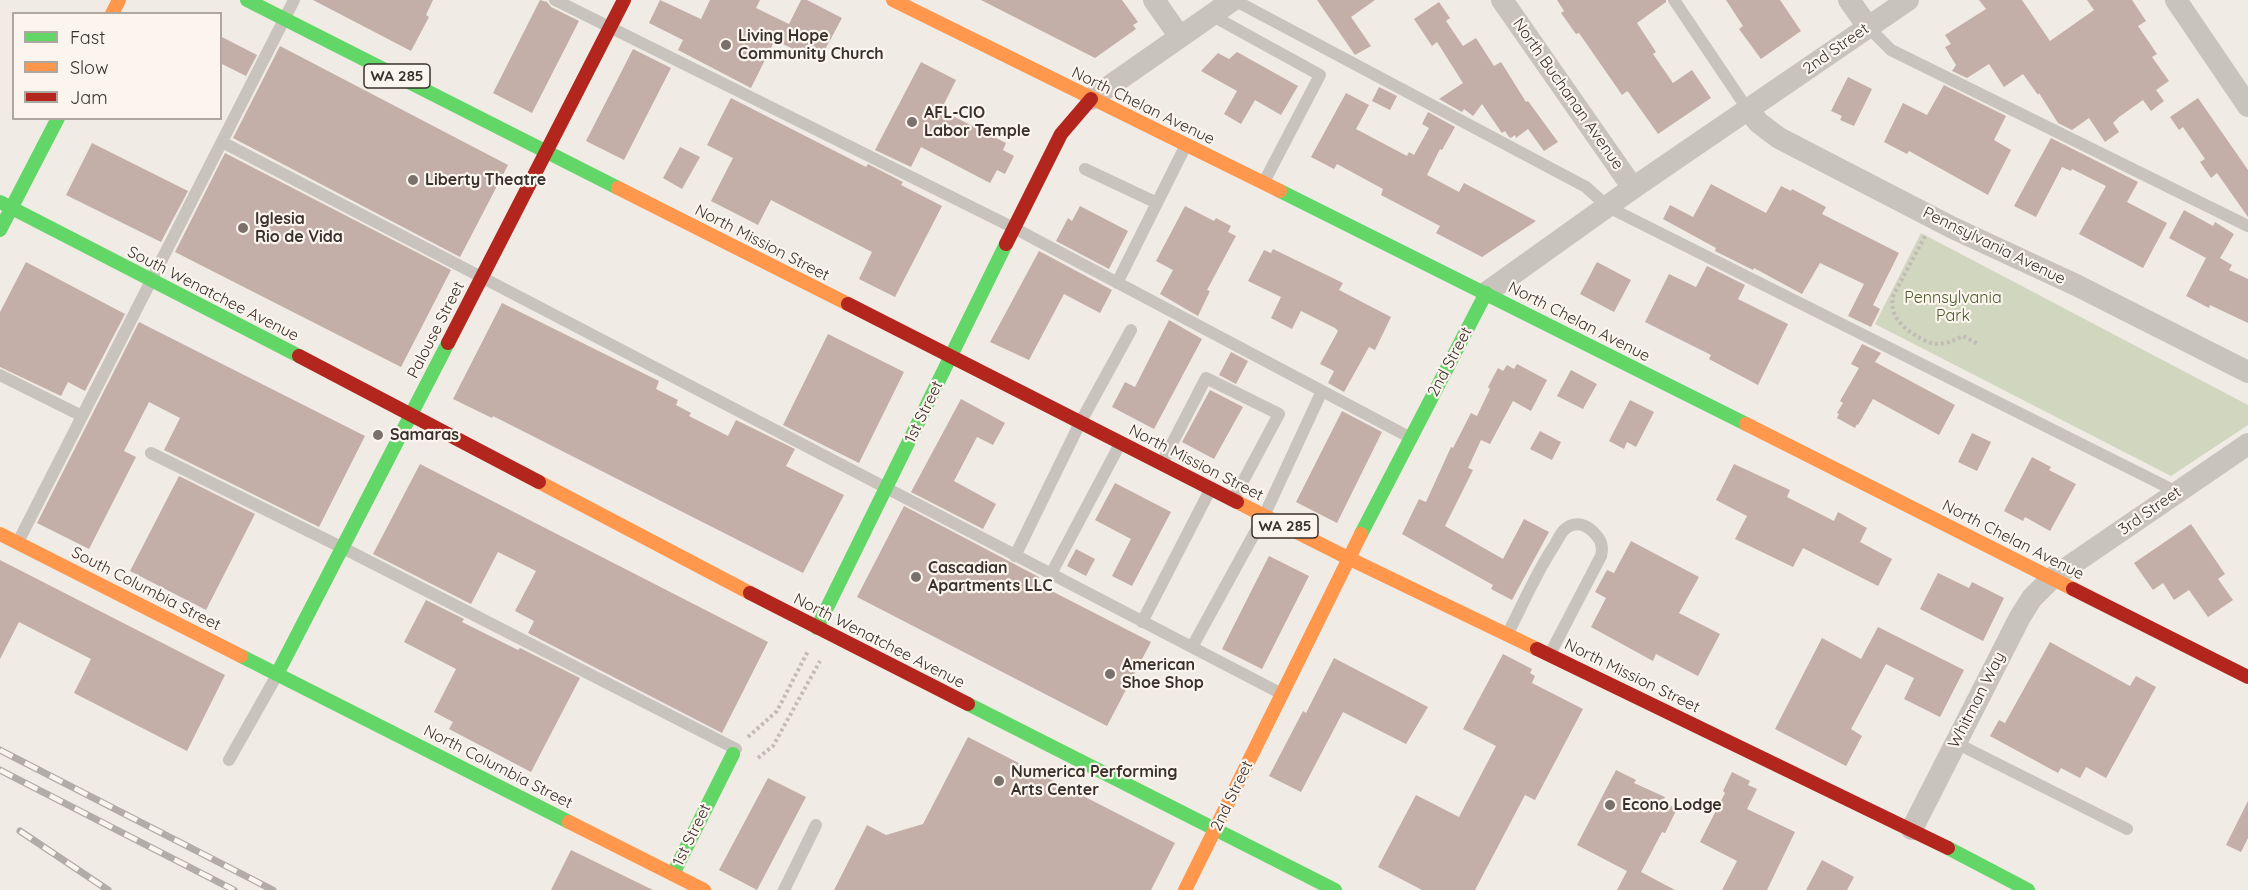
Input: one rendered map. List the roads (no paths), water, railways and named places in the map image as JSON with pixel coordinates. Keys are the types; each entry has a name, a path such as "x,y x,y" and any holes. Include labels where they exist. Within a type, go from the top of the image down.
{"main road":[{"name":"WA 285","path":"247,0 546,152"},
{"name":"Palouse Street","path":"278,674 624,0"},
{"name":"North Chelan Avenue","path":"893,0 927,12 1090,99 1486,293 2248,677"},
{"name":"1st Street","path":"818,628 1061,134 1090,99"},
{"path":"0,230 6,205 57,120"},
{"name":"North Mission Street","path":"546,152 1348,558 1912,829 2016,887"},
{"name":"South Wenatchee Avenue","path":"6,205 411,414"},
{"name":"2nd Street","path":"1185,890 1348,558 1486,293"},
{"name":"North Wenatchee Avenue","path":"411,414 818,628 1335,890"},
{"name":"South Columbia Street","path":"0,534 278,674"},
{"name":"North Columbia Street","path":"278,674 704,890"},
{"name":"1st Street","path":"673,874 735,752"}],"street":[{"path":"1154,0 1180,37"},
{"name":"1st Street","path":"1090,99 1234,0"},
{"name":"North Buchanan Avenue","path":"1502,0 1633,188"},
{"path":"1849,0 1868,27"},
{"name":"2nd Street","path":"1486,293 1633,188 1908,0"},
{"path":"2176,0 2248,106"},
{"name":"Pennsylvania Avenue","path":"1748,110 1759,123 1779,138 1934,218 2076,285 2248,372"},
{"name":"3rd Street","path":"2052,578 2248,444"},
{"name":"Whitman Way","path":"1912,829 2020,617 2032,598 2052,578"}],"lane":[{"path":"17,543 294,0"},
{"path":"555,0 609,29 1014,228 1411,438"},
{"path":"1234,0 1586,187 1608,207 2177,492"},
{"path":"1674,0 1748,110"},
{"path":"1211,15 1320,75 1263,184"},
{"path":"1868,27 1891,50 2248,226"},
{"path":"222,142 1282,694"},
{"path":"1117,283 1186,146"},
{"path":"1084,169 1157,203"},
{"path":"1015,556 1080,423 1131,330"},
{"path":"0,375 82,416"},
{"path":"1162,464 1206,378 1279,414 1233,500"},
{"path":"1192,647 1264,516 1323,391"},
{"path":"1051,574 1120,443"},
{"path":"152,453 343,548 735,752"},
{"path":"1142,622 1210,489"},
{"path":"1507,635 1563,531 1575,524 1583,525 1592,530 1600,540 1603,549 1550,655"},
{"path":"229,760 278,674"},
{"path":"1956,743 2127,829"},
{"path":"784,890 816,825"}],"railway":[{"path":"0,750 273,890"},
{"path":"0,770 234,890"},
{"path":"20,831 108,890"}],"place":[{"name":"Living Hope Community Church","path":"726,45"},
{"name":"AFL-CIO Labor Temple","path":"912,122"},
{"name":"Liberty Theatre","path":"413,180"},
{"name":"Iglesia Rio de Vida","path":"243,228"},
{"name":"Samaras","path":"378,435"},
{"name":"Cascadian Apartments LLC","path":"916,577"},
{"name":"American Shoe Shop","path":"1110,674"},
{"name":"Numerica Performing Arts Center","path":"999,781"},
{"name":"Econo Lodge","path":"1610,805"}],"park label":[{"name":"Pennsylvania Park","path":"1953,307"}]}
